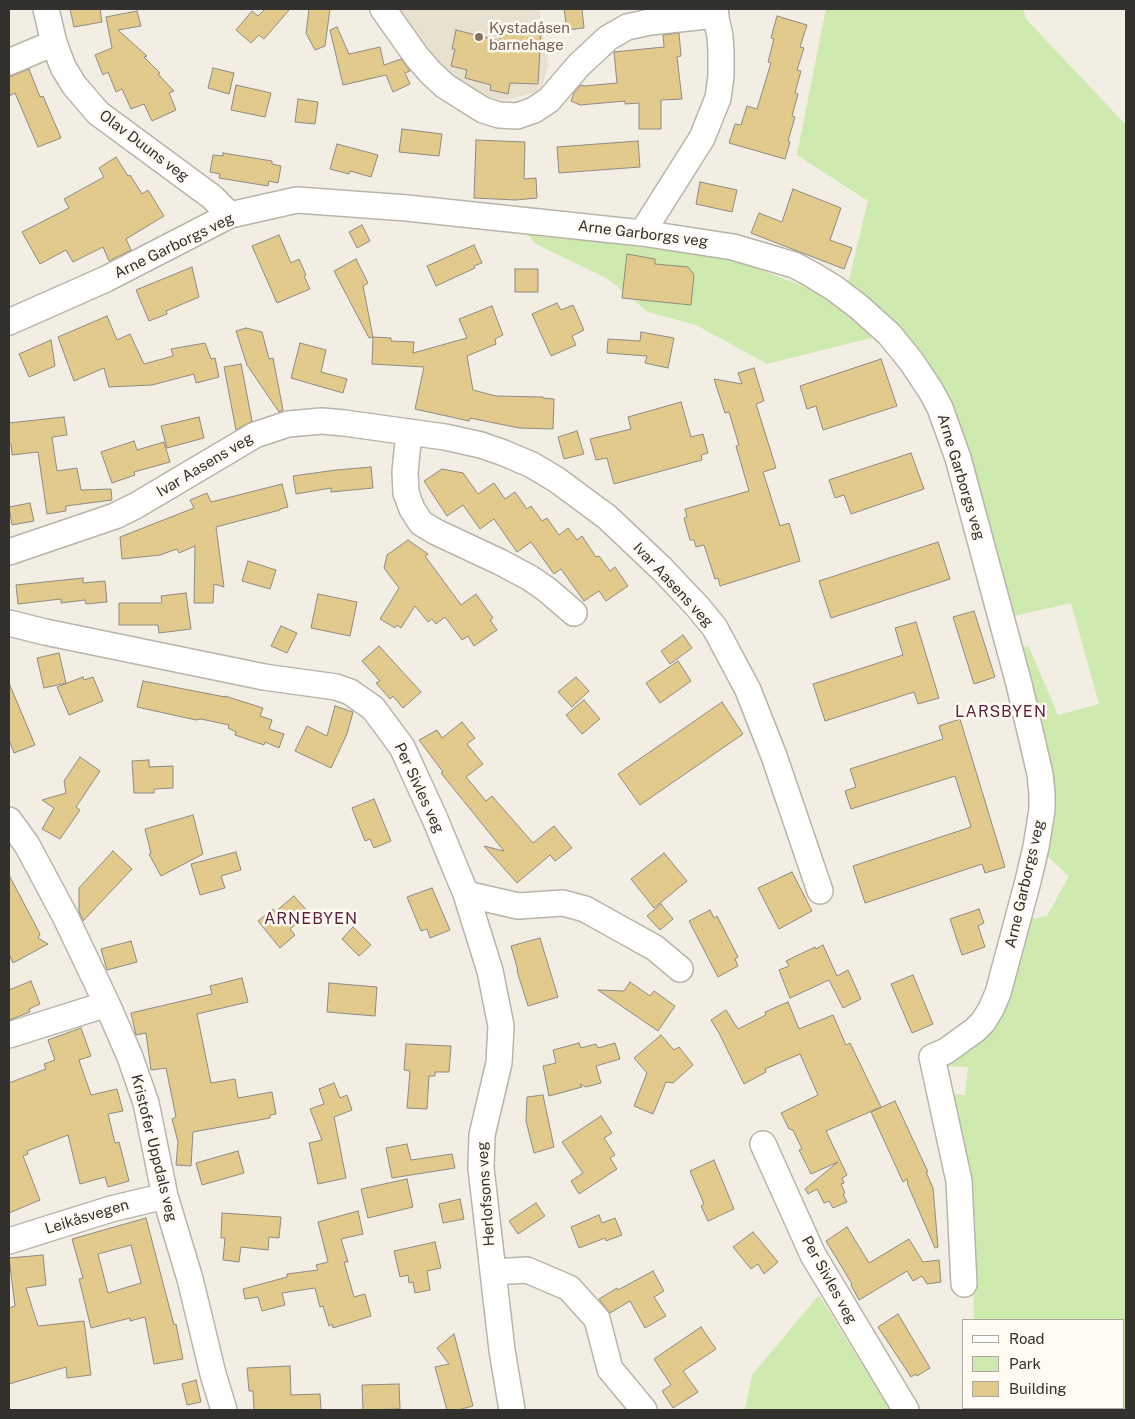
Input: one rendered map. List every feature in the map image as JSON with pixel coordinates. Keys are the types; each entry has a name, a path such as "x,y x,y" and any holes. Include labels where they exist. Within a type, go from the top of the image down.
{"street":[{"name":"Olav Duuns veg","path":"46,9 54,43 63,67 74,85 98,113 212,197 230,215"},
{"path":"383,9 417,57 446,86 483,110 500,115 517,116 534,110 549,100 578,65 608,38 627,27 715,12 722,52 718,98 702,138 642,233"},
{"path":"9,62 54,43"},
{"name":"Arne Garborgs veg","path":"9,322 106,279 230,215 297,200 407,208 642,233 725,245 794,265 834,288 883,328 924,378 940,408 958,458 1019,684 1040,774 1042,793 1042,810 1036,847 1026,891 994,1001 983,1022 975,1030 946,1051 932,1058 959,1181 964,1284"},
{"name":"Ivar Aasens veg","path":"9,552 120,514 241,443 274,428 304,422 322,421 444,437 481,445 504,453 532,465 557,480 607,517 698,606 714,628 748,690 774,756 820,891"},
{"path":"409,432 405,472 406,493 412,509 421,523 522,574 546,589 574,613"},
{"name":"Per Sivles veg","path":"9,623 264,677 336,688 350,692 362,699 374,708 402,747 466,894"},
{"name":"Kristofer Uppdals veg","path":"9,820 27,846 65,916 130,1057 146,1103 165,1196 190,1279 213,1374 224,1410"},
{"path":"466,894 518,906 563,903 586,909 655,948 680,969"},
{"name":"Herlofsons veg","path":"466,894 490,971 501,1026 499,1063 482,1135 481,1168 502,1350 512,1410"},
{"path":"9,1035 107,1004"},
{"name":"Per Sivles veg","path":"763,1144 813,1255 906,1410"},
{"name":"Leikåsvegen","path":"9,1241 111,1208 165,1196"},
{"path":"493,1272 527,1270 569,1288 597,1319 610,1369 644,1410"}],"shaded area":[{"name":"Kystadåsen barnehage","path":"395,9 539,9 548,65 541,91 505,100 472,95 435,65"}],"green space":[{"path":"826,9 1023,9 1026,19 1126,125 1126,1410 978,1410 1125,1409 1125,1319 974,1319 973,1253 946,1094 965,1095 968,1067 940,1066 995,1021 1027,920 1047,916 1069,876 1045,854 1053,780 1020,650 1028,645 1058,715 1099,704 1071,603 1014,616 984,524 899,331 767,364 696,325 648,312 608,279 536,244 520,226 717,253 823,294 848,283 868,201 797,155"},
{"path":"819,1295 890,1410 745,1410 752,1375"}],"building":[{"path":"70,9 100,9 102,22 74,27"},
{"path":"265,9 290,9 264,39 259,35 251,43 236,30 252,11 258,16"},
{"path":"309,9 330,9 325,46 315,50 306,33"},
{"path":"564,9 582,9 584,28 567,30"},
{"path":"137,11 141,26 118,30 147,56 144,57 174,91 169,93 176,110 152,121 144,104 131,109 122,89 116,92 108,72 103,75 95,55 112,48 106,17"},
{"path":"777,16 807,25 800,47 804,48 797,70 801,71 795,93 798,94 792,116 795,117 785,159 729,143 735,124 741,125 747,106 757,109 771,63 768,62 774,39 771,38"},
{"path":"337,27 349,54 380,47 384,65 401,59 410,71 405,73 410,84 393,92 386,75 343,85 330,30"},
{"path":"456,30 500,41 500,30 541,32 538,84 510,83 508,94 490,90 491,85 465,78 467,70 451,66 455,49 452,49"},
{"path":"679,33 681,56 677,57 682,99 661,100 661,129 639,129 639,103 625,104 625,101 580,105 571,101 574,93 581,85 617,83 614,52 664,47 663,35"},
{"path":"213,68 234,73 229,94 208,88"},
{"path":"29,69 40,97 43,96 61,138 38,147 15,93 9,96 9,77"},
{"path":"236,85 271,93 265,117 231,110"},
{"path":"298,99 318,102 315,124 295,122"},
{"path":"402,129 442,134 439,156 399,152"},
{"path":"476,140 525,142 524,179 536,178 537,198 516,200 474,198"},
{"path":"638,141 640,167 559,173 557,147"},
{"path":"337,144 378,155 371,177 350,171 349,174 330,169"},
{"path":"223,153 272,161 272,164 281,166 278,183 269,181 268,186 219,178 220,174 210,172 213,155 223,156"},
{"path":"116,157 142,194 148,190 164,216 126,239 131,250 109,261 103,247 73,262 66,250 40,264 22,232 69,208 64,199 104,177 99,168"},
{"path":"700,182 737,190 732,212 696,204"},
{"path":"793,189 841,208 830,240 852,248 844,269 751,233 759,213 782,222"},
{"path":"362,225 370,241 357,248 349,232"},
{"path":"279,235 291,263 299,259 310,289 277,303 252,246"},
{"path":"474,245 482,263 436,286 427,266"},
{"path":"627,254 655,259 655,264 688,267 694,275 691,305 622,298"},
{"path":"356,259 368,283 363,286 373,337 369,338 334,271"},
{"path":"192,267 199,297 166,311 167,314 149,321 136,290"},
{"path":"515,269 538,269 538,292 515,292"},
{"path":"557,303 561,310 573,305 584,330 572,336 576,345 551,356 532,314"},
{"path":"492,306 503,335 495,339 496,344 467,356 473,390 496,396 554,399 553,429 519,428 470,418 469,421 415,409 424,367 372,364 373,337 391,338 391,341 414,342 413,353 467,338 459,319"},
{"path":"107,316 117,340 130,334 144,364 173,356 171,349 205,343 211,359 215,358 219,377 196,383 194,374 152,385 109,387 104,368 74,381 58,337"},
{"path":"246,328 262,332 269,359 273,358 283,410 279,412 247,365 236,331"},
{"path":"641,332 674,338 668,368 645,363 647,356 607,353 608,339 640,341"},
{"path":"51,340 55,366 29,377 19,354"},
{"path":"300,343 326,350 321,372 347,379 343,393 291,378"},
{"path":"881,359 897,406 823,430 816,406 807,409 800,386"},
{"path":"241,364 252,421 236,430 224,367"},
{"path":"754,368 764,401 756,404 776,468 763,472 780,526 789,523 800,561 720,586 718,578 715,579 704,545 696,547 694,540 690,540 684,518 687,517 685,509 749,491 736,446 739,445 729,412 725,413 714,379 742,384 738,373"},
{"path":"681,402 691,437 703,434 708,453 701,455 702,460 614,484 607,458 596,460 590,439 631,429 628,417"},
{"path":"64,417 67,435 52,437 57,471 77,468 81,490 111,489 112,500 66,506 66,511 47,514 38,452 12,455 11,444 9,444 9,423"},
{"path":"199,417 204,438 167,448 161,426"},
{"path":"577,431 584,454 564,459 558,437"},
{"path":"134,441 137,450 164,442 170,462 134,472 135,475 112,483 101,452"},
{"path":"911,453 924,489 851,514 844,495 835,498 829,480"},
{"path":"371,467 373,488 331,492 331,488 296,494 293,476"},
{"path":"442,469 463,473 478,494 494,483 505,499 515,492 527,509 531,506 542,521 547,518 559,535 568,528 577,540 582,536 596,557 599,556 610,571 615,567 628,586 606,601 599,591 584,601 561,569 554,574 531,542 517,552 494,519 480,529 463,505 447,516 424,481"},
{"path":"282,484 288,507 216,527 224,587 214,584 213,603 194,603 195,546 179,553 177,549 160,555 122,559 120,537 194,508 190,500 207,493 211,502"},
{"path":"30,503 34,521 12,525 9,507"},
{"path":"408,540 428,554 425,556 461,605 476,594 493,618 490,620 497,630 474,646 468,636 462,640 445,617 436,624 432,619 428,622 415,606 401,628 397,625 395,628 380,619 399,588 384,568 387,555"},
{"path":"938,542 950,579 831,618 819,581"},
{"path":"248,561 276,570 270,589 242,581"},
{"path":"83,578 83,583 105,581 107,602 86,604 85,600 61,603 61,599 18,604 16,585"},
{"path":"186,593 191,629 159,633 158,625 119,625 119,603 162,603 161,596"},
{"path":"318,594 357,602 350,636 311,628"},
{"path":"974,611 995,677 974,684 953,617"},
{"path":"916,622 939,698 918,704 914,692 825,721 813,684 903,655 895,628"},
{"path":"281,626 297,633 287,653 271,646"},
{"path":"683,635 692,648 670,664 661,651"},
{"path":"379,646 421,692 403,708 393,696 390,699 376,683 380,681 362,661"},
{"path":"59,653 66,683 44,688 37,658"},
{"path":"678,661 691,681 660,703 646,683"},
{"path":"83,677 84,680 93,677 103,701 69,715 57,687"},
{"path":"576,677 589,691 572,707 558,692"},
{"path":"143,681 225,696 263,708 260,716 272,720 269,729 284,734 279,748 265,742 264,745 235,735 236,732 228,728 229,725 137,707"},
{"path":"9,683 35,745 14,753 9,740"},
{"path":"584,700 600,719 582,734 566,715"},
{"path":"722,702 743,734 640,805 618,774"},
{"path":"335,706 353,712 347,734 331,768 295,751 307,726 327,736"},
{"path":"960,719 1005,867 985,873 982,864 865,903 853,866 971,827 955,776 851,809 845,791 856,787 850,769 943,739 939,726"},
{"path":"462,722 475,738 467,744 483,764 466,777 486,801 492,796 533,843 554,826 572,848 555,861 550,855 517,883 484,846 504,851 441,773 443,772 419,740 437,730 442,738"},
{"path":"80,757 100,771 76,807 80,810 60,839 42,829 54,808 42,800 66,793 64,781"},
{"path":"149,760 149,767 173,766 173,788 154,789 154,793 134,793 132,761"},
{"path":"374,799 391,841 374,848 370,839 365,841 352,808"},
{"path":"193,815 203,854 161,876 149,854 151,853 145,829"},
{"path":"113,851 132,869 83,921 79,911 79,888"},
{"path":"236,852 241,870 221,876 225,888 200,895 191,864"},
{"path":"664,853 687,881 654,908 631,879"},
{"path":"792,872 812,911 779,929 758,888"},
{"path":"9,875 40,934 38,938 48,944 13,963 9,954"},
{"path":"432,888 450,930 430,938 427,929 421,931 407,897"},
{"path":"294,896 309,913 290,929 295,935 280,948 258,921 273,909 275,912"},
{"path":"661,904 673,919 660,930 647,916"},
{"path":"979,909 984,923 978,926 985,947 962,955 950,919"},
{"path":"710,910 714,918 717,916 738,957 735,959 738,966 718,977 689,921"},
{"path":"353,927 371,945 359,956 342,939"},
{"path":"540,938 558,997 528,1006 511,946"},
{"path":"131,941 137,962 107,970 101,949"},
{"path":"823,945 837,976 848,970 861,999 843,1008 829,980 790,998 779,970 789,966 786,961"},
{"path":"913,975 933,1024 912,1033 891,984"},
{"path":"242,978 248,1002 197,1014 211,1083 235,1079 238,1098 272,1092 276,1114 270,1115 270,1118 193,1132 191,1166 176,1165 178,1142 172,1119 176,1117 166,1068 151,1070 146,1033 136,1035 131,1013 212,994 210,986"},
{"path":"31,981 40,1004 29,1009 30,1012 9,1020 9,990"},
{"path":"630,982 650,996 654,991 675,1006 658,1031 598,990 624,991"},
{"path":"329,983 377,987 375,1016 327,1012"},
{"path":"788,1002 799,1029 833,1015 846,1045 850,1043 881,1107 826,1131 847,1175 842,1178 844,1183 841,1184 847,1202 833,1208 829,1201 824,1203 817,1189 808,1194 805,1189 838,1162 811,1174 799,1150 802,1149 793,1130 789,1129 781,1113 818,1095 800,1054 765,1069 766,1072 744,1084 711,1020 726,1010 738,1029 766,1015 765,1012"},
{"path":"81,1028 91,1056 79,1060 91,1095 117,1089 123,1111 108,1114 115,1143 119,1142 129,1181 108,1187 105,1177 80,1184 68,1135 27,1151 28,1154 23,1156 40,1200 9,1213 9,1083 46,1069 44,1064 55,1060 48,1040"},
{"path":"661,1035 674,1050 679,1047 693,1065 673,1083 666,1082 653,1114 634,1106 647,1073 634,1058"},
{"path":"579,1043 581,1048 596,1044 598,1048 615,1043 620,1059 596,1066 601,1083 586,1087 580,1084 582,1087 549,1096 543,1066 556,1063 553,1050"},
{"path":"406,1044 451,1046 449,1072 435,1072 435,1076 429,1076 427,1109 407,1108 410,1071 404,1070"},
{"path":"334,1083 340,1098 347,1095 352,1110 334,1117 346,1178 318,1184 309,1143 322,1140 310,1109 324,1104 319,1089"},
{"path":"543,1095 554,1147 534,1153 526,1121 527,1097"},
{"path":"895,1101 928,1172 926,1172 933,1188 938,1247 935,1248 907,1179 903,1182 871,1112"},
{"path":"601,1116 612,1133 604,1138 615,1155 610,1158 617,1169 579,1194 571,1181 583,1173 562,1142"},
{"path":"407,1144 411,1160 452,1154 455,1168 392,1178 386,1148"},
{"path":"238,1151 244,1173 202,1185 196,1163"},
{"path":"714,1160 734,1209 708,1221 701,1206 704,1204 690,1171"},
{"path":"407,1179 413,1207 368,1218 361,1189"},
{"path":"460,1199 464,1219 443,1223 439,1204"},
{"path":"536,1203 545,1216 518,1234 509,1221"},
{"path":"358,1211 363,1234 341,1239 348,1262 344,1262 354,1297 365,1294 371,1316 333,1328 332,1324 329,1326 323,1306 320,1307 315,1288 282,1293 285,1305 262,1311 258,1297 245,1299 243,1289 287,1277 287,1274 318,1270 316,1265 328,1262 318,1222"},
{"path":"222,1213 281,1217 279,1238 269,1237 268,1250 241,1247 239,1262 223,1260 225,1238 221,1238"},
{"path":"599,1215 602,1223 615,1218 622,1235 606,1241 605,1238 579,1248 571,1227"},
{"path":"146,1218 174,1325 176,1324 183,1359 154,1364 145,1317 130,1321 130,1318 91,1328 79,1279 83,1278 72,1239","holes":["131,1245 141,1283 108,1293 98,1254"]},
{"path":"847,1227 869,1263 909,1239 923,1262 939,1260 941,1282 927,1284 922,1276 913,1281 907,1271 859,1300 852,1284 826,1241"},
{"path":"753,1232 778,1262 764,1274 758,1264 751,1269 733,1247"},
{"path":"435,1242 441,1268 427,1271 430,1290 415,1293 413,1282 409,1283 408,1275 400,1277 394,1251"},
{"path":"43,1255 46,1285 26,1288 38,1326 84,1321 91,1375 67,1378 66,1367 9,1384 9,1308 15,1306 9,1258"},
{"path":"653,1271 664,1291 654,1297 666,1316 645,1328 630,1301 610,1313 599,1299 617,1288 618,1290"},
{"path":"898,1314 930,1368 917,1376 916,1374 911,1377 878,1327"},
{"path":"701,1327 716,1349 683,1371 698,1392 673,1408 662,1391 671,1385 654,1359"},
{"path":"454,1334 473,1406 458,1410 447,1410 435,1367 449,1364 437,1348"},
{"path":"290,1366 291,1395 320,1394 321,1410 254,1410 253,1391 249,1391 247,1368"},
{"path":"196,1380 201,1402 187,1405 182,1384"},
{"path":"399,1384 400,1409 363,1410 362,1385"}],"place":[{"name":"Kystadåsen barnehage","path":"479,37"}],"district":[{"name":"LARSBYEN","path":"1001,712"},
{"name":"ARNEBYEN","path":"311,919"}]}
